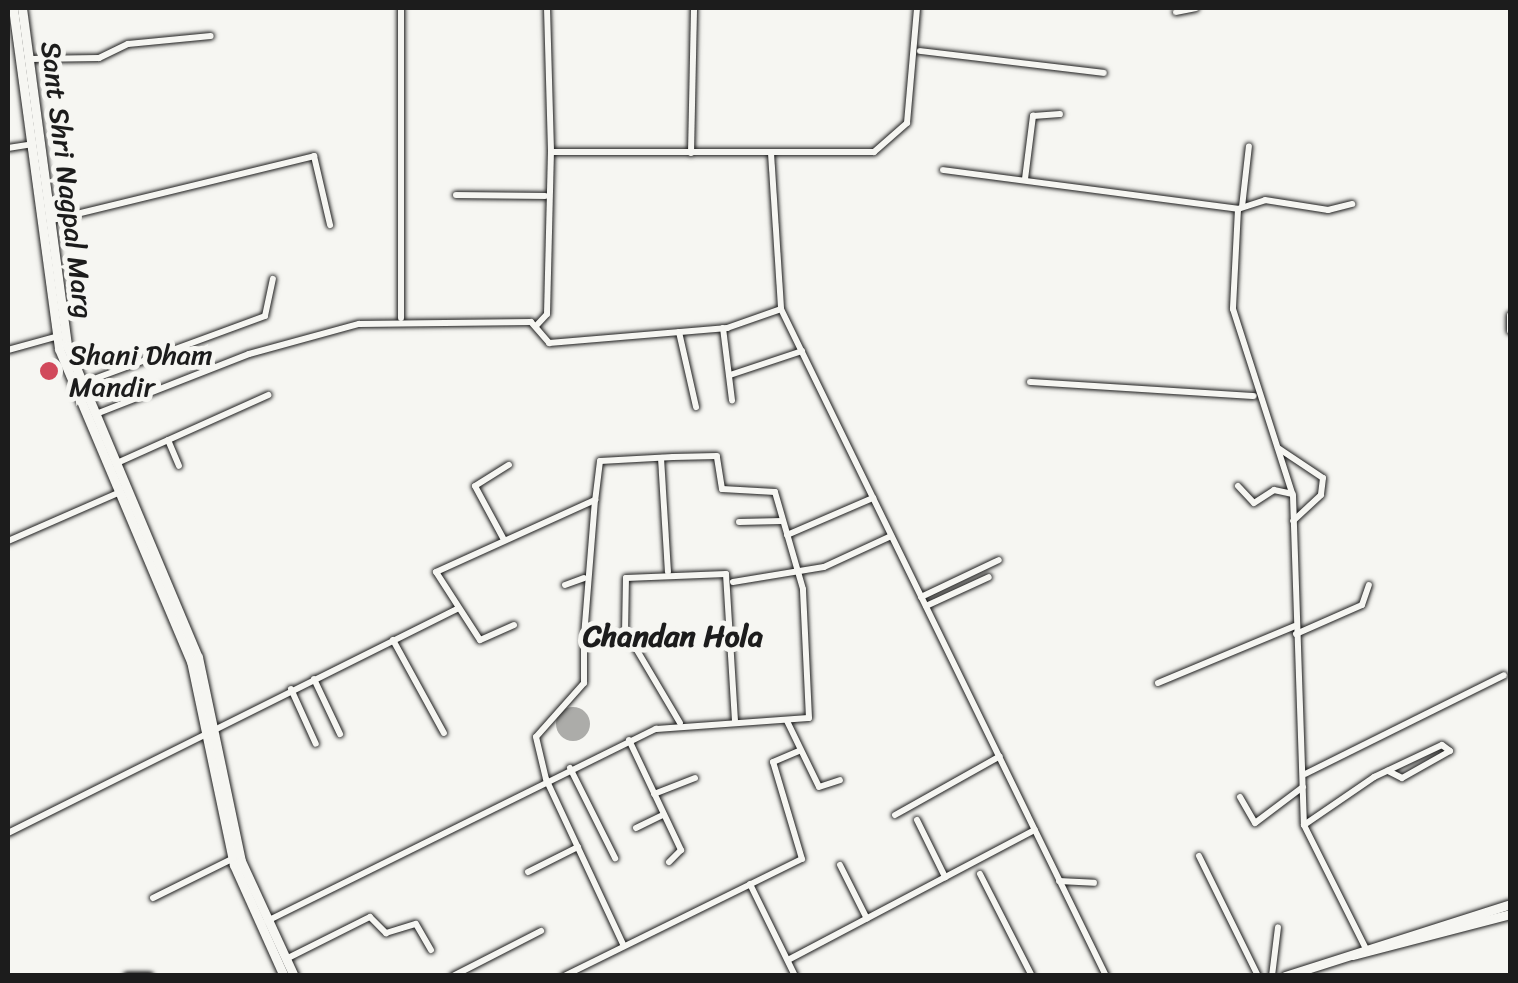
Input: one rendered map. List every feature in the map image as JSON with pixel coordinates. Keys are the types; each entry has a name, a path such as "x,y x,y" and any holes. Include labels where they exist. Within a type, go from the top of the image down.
{"main road":[{"name":"Sant Shri Nagpal Marg","path":"13,8 12,36 34,144 59,335 190,660 241,861 294,976"},
{"name":"Sant Shri Nagpal Marg","path":"22,8 52,220 59,335 198,657 232,859 284,976"},
{"path":"1353,955 1510,904"},
{"path":"1285,976 1510,914"}],"street":[{"path":"401,8 402,318"},
{"path":"536,326 547,314 546,196 551,152 547,8"},
{"path":"691,153 694,8"},
{"path":"551,152 863,154 888,144 907,122 920,51 917,8"},
{"path":"1176,12 1196,8"},
{"path":"30,59 99,58 128,44 210,36"},
{"path":"920,51 1104,73"},
{"path":"1025,179 1034,116 1060,114"},
{"path":"8,148 34,144"},
{"path":"1249,146 1232,303 1254,396 1292,494 1304,825 1366,948"},
{"path":"771,153 781,310 1106,976"},
{"path":"52,220 319,156 330,225"},
{"path":"943,170 1240,208 1352,204"},
{"path":"456,195 546,196"},
{"path":"82,382 265,316 273,279"},
{"path":"96,414 249,354 402,318 536,326 549,343 723,328 781,310"},
{"path":"1510,314 1510,331"},
{"path":"723,328 732,400"},
{"path":"679,332 696,406"},
{"path":"8,350 59,335"},
{"path":"730,376 802,350"},
{"path":"1030,382 1254,396"},
{"path":"116,463 268,395"},
{"path":"168,440 179,466"},
{"path":"1276,448 1323,478 1321,495 1292,521"},
{"path":"266,922 546,779 629,740 680,723 787,722 811,715 798,574 774,490 721,488 717,456 598,462 584,578 581,687 537,728 546,779 624,946"},
{"path":"661,458 668,572"},
{"path":"503,538 475,486 509,464"},
{"path":"1238,486 1254,502 1274,490 1292,494"},
{"path":"8,540 120,492"},
{"path":"787,534 873,498"},
{"path":"514,624 483,641 458,608 438,570 595,500"},
{"path":"739,522 783,520"},
{"path":"680,723 625,634 623,583 668,572 733,582 798,574 891,536"},
{"path":"921,597 1000,560"},
{"path":"926,606 989,577"},
{"path":"565,585 584,578"},
{"path":"733,582 735,721"},
{"path":"1158,683 1354,611 1369,584"},
{"path":"8,833 458,608"},
{"path":"584,636 625,634"},
{"path":"393,640 444,734"},
{"path":"1305,774 1504,675"},
{"path":"314,678 340,734"},
{"path":"291,689 316,744"},
{"path":"787,722 819,787 840,780"},
{"path":"629,740 681,850 669,862"},
{"path":"1304,825 1388,772 1442,745 1450,749 1402,778 1388,772"},
{"path":"564,976 804,856 773,762 801,750"},
{"path":"895,815 1000,756"},
{"path":"570,768 616,858"},
{"path":"654,794 695,778"},
{"path":"1240,797 1255,823 1304,787"},
{"path":"636,828 663,814"},
{"path":"917,820 945,877"},
{"path":"788,960 1035,830"},
{"path":"528,872 578,847"},
{"path":"1199,856 1258,976"},
{"path":"153,898 232,859"},
{"path":"840,865 866,918"},
{"path":"980,874 1032,976"},
{"path":"1059,881 1094,882"},
{"path":"750,884 796,976"},
{"path":"285,959 370,917 386,934 416,924 431,950"},
{"path":"1272,976 1278,928"},
{"path":"452,976 541,931"},
{"path":"127,976 148,975"}],"shaded area":[{"path":"573,707 585,712 590,724 585,736 573,741 561,736 556,724 561,712"}],"place":[{"name":"Shani Dham Mandir","path":"49,371"}],"district":[{"name":"Chandan Hola","path":"673,636"}]}
